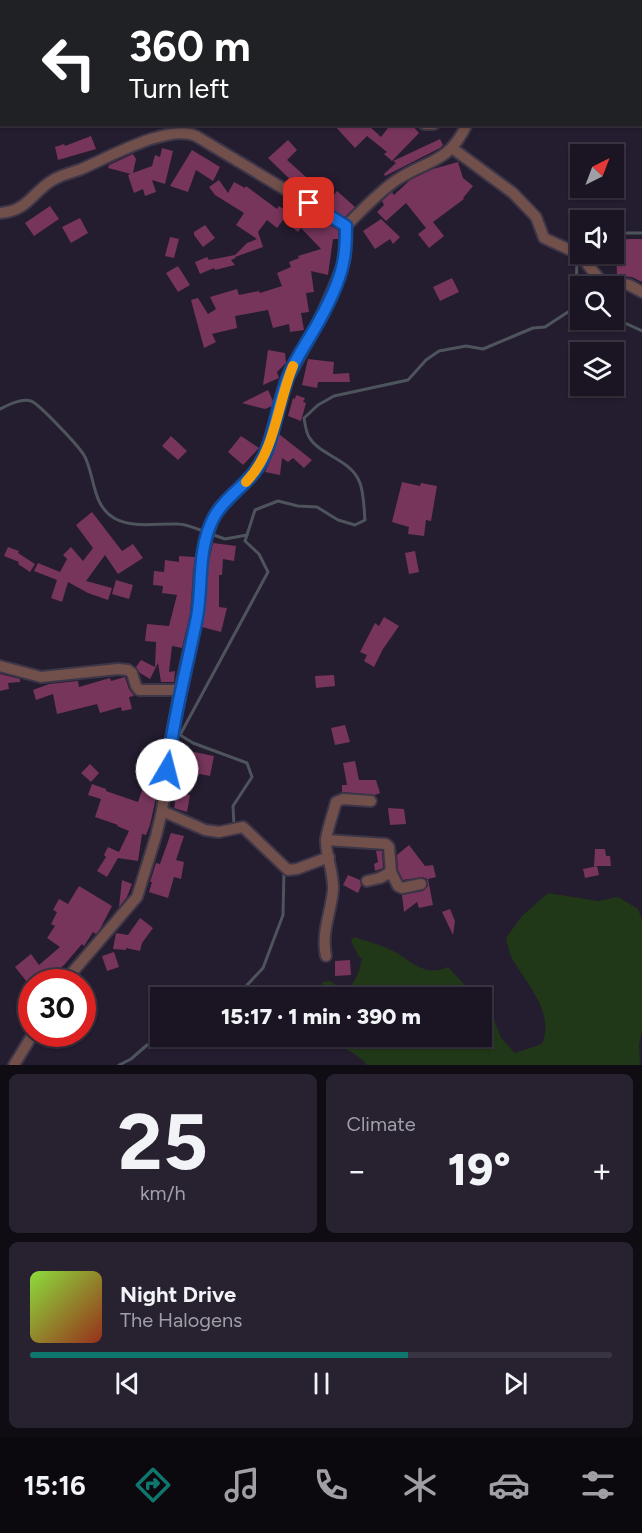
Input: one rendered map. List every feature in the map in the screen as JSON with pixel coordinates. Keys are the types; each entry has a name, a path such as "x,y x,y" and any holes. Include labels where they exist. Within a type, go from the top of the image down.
{"street":[{"path":"74,969 135,902 162,811 170,744 197,615 200,570 207,536 220,507 252,476 261,462 274,431 288,378 320,320 341,270 345,257 346,226 373,198 396,181 442,157 452,148 466,126"},
{"path":"0,213 17,210 25,205 54,179 160,130 196,136 346,226"},
{"path":"452,148 523,201 536,217 545,239 579,254 601,281 629,285 642,292"},
{"path":"0,666 41,677 123,669 132,673 136,686 140,690 180,690"},
{"path":"326,956 325,926 333,890 332,865 327,840 336,800 371,801"},
{"path":"162,811 205,830 219,832 243,827 288,870 329,857"},
{"path":"327,840 386,844 389,847 391,872 399,887 421,884"},
{"path":"367,881 391,872"},
{"path":"14,1065 25,1047"}],"green space":[{"path":"548,893 598,901 618,897 638,909 642,920 640,1065 367,1065 343,1047 492,1047 492,1016 501,1038 515,1053 542,1044 545,1021 542,1011 538,1000 512,958 506,938 522,916"},
{"path":"354,937 386,948 425,969 439,970 448,967 467,987 348,987 354,982 362,959 351,941"},
{"path":"330,981 339,987 321,987 322,982"}],"building":[{"path":"335,126 369,126 381,137 389,126 413,126 419,133 392,161 384,154 387,152 367,136 355,148"},
{"path":"91,136 96,149 58,160 55,147 64,144 65,146"},
{"path":"440,139 443,145 440,148 385,176 384,174 396,163 393,161"},
{"path":"288,140 297,150 287,160 333,196 337,191 355,207 345,217 302,191 268,158"},
{"path":"162,148 173,151 165,184 152,180 156,192 145,196 143,189 134,193 128,175 131,174 108,168 109,165 133,154 136,159 133,173 152,166 155,155 160,157"},
{"path":"192,150 220,167 213,181 196,170 188,192 170,186"},
{"path":"458,162 463,178 473,186 464,199 433,222 444,236 429,248 418,234 426,228 406,203 386,221 377,212 384,205 382,201 392,192 394,195 410,180 433,169"},
{"path":"219,180 228,193 234,182 245,188 246,186 277,209 279,206 292,215 299,207 338,230 338,239 333,239 328,275 311,271 314,292 306,293 309,312 301,313 304,330 290,332 289,324 273,328 268,310 235,316 237,328 212,334 216,342 204,348 191,300 198,298 208,314 216,309 210,297 237,289 239,295 259,291 260,293 282,286 277,273 291,267 289,262 299,258 298,256 321,249 301,228 298,232 283,220 277,228 267,220 258,232 263,247 235,257 231,260 235,265 215,270 214,268 200,274 195,262 207,257 209,260 235,255 247,243 257,239 236,225 244,213 215,195 209,187"},
{"path":"50,206 59,219 34,236 25,223"},
{"path":"80,218 88,233 71,243 62,227"},
{"path":"381,219 400,237 393,244 390,239 375,249 363,231"},
{"path":"205,225 215,238 203,247 194,232"},
{"path":"170,237 179,239 174,258 165,256"},
{"path":"624,239 642,239 642,282 632,277 617,276 617,264 624,264"},
{"path":"178,266 190,285 178,292 166,273"},
{"path":"452,278 459,292 440,301 433,287"},
{"path":"268,350 285,353 286,363 277,372 279,378 263,385"},
{"path":"308,359 334,362 333,374 349,373 350,382 318,382 317,388 302,385"},
{"path":"268,390 273,401 272,406 265,409 242,403"},
{"path":"296,395 305,398 303,402 306,403 301,421 288,416"},
{"path":"279,434 312,460 304,468 293,458 288,462 282,458 280,475 265,472"},
{"path":"171,436 187,451 178,460 162,446"},
{"path":"241,436 259,448 243,465 228,452"},
{"path":"402,482 420,486 421,483 437,486 431,521 426,520 424,536 408,534 409,527 392,522"},
{"path":"92,512 122,551 133,544 143,558 118,574 105,555 86,581 112,588 108,600 88,593 68,582 62,602 51,598 57,580 34,571 38,563 60,572 67,559 63,555 71,547 83,561 93,548 76,525"},
{"path":"213,543 236,546 234,561 223,559 222,575 219,575 219,607 227,608 221,632 202,627 207,571"},
{"path":"8,547 19,551 18,553 35,564 30,572 18,564 19,562 4,556"},
{"path":"415,551 419,572 409,574 405,553"},
{"path":"179,556 195,557 190,614 182,648 172,646 169,672 175,671 174,682 161,682 158,663 150,679 140,673 136,667 141,660 155,667 156,642 145,641 147,624 169,626 177,595 162,593 163,586 153,585 154,571 164,572 165,560 179,562"},
{"path":"116,580 133,585 129,599 112,594"},
{"path":"384,617 399,626 374,667 364,661 367,655 360,652 375,623 379,626"},
{"path":"0,674 20,679 20,682 8,683 9,689 0,691"},
{"path":"334,675 335,686 316,688 315,676"},
{"path":"125,677 134,696 129,697 132,709 122,711 121,707 100,713 97,704 57,714 53,694 36,700 33,690 49,684 78,681 79,687 110,678 111,681"},
{"path":"345,725 350,742 335,745 331,728"},
{"path":"184,750 214,756 210,776 180,770"},
{"path":"355,761 359,780 376,780 380,793 375,795 342,792 342,785 347,785 343,763"},
{"path":"90,764 99,773 91,782 81,773"},
{"path":"92,784 138,802 143,788 157,793 150,825 146,835 142,834 138,861 118,858 107,877 97,871 106,857 104,855 108,847 119,852 129,831 95,817 101,799 88,795"},
{"path":"177,793 190,795 187,812 174,808"},
{"path":"388,808 404,809 406,824 390,825"},
{"path":"171,833 184,836 176,860 184,862 181,879 174,877 168,898 149,892 156,863 160,864"},
{"path":"409,845 425,866 433,865 436,877 428,879 433,905 419,908 417,902 404,912 402,895 423,891 428,886 427,879 423,877 403,880 398,870 397,855"},
{"path":"595,849 605,849 606,856 610,856 611,866 594,866"},
{"path":"376,851 382,851 383,868 375,871 374,864 378,862"},
{"path":"597,866 599,875 585,878 583,869"},
{"path":"348,875 360,880 361,886 358,893 343,885"},
{"path":"122,880 132,884 127,897 119,907"},
{"path":"79,886 112,906 96,934 93,932 84,946 82,944 59,969 18,971 15,967 31,954 39,965 60,947 47,938 55,926 51,924 57,912 53,910 59,899 68,904"},
{"path":"450,909 455,921 453,935 442,912"},
{"path":"140,918 153,928 142,943 140,951 126,948 126,950 113,949 116,933 128,935"},
{"path":"114,952 119,967 107,971 102,956"},
{"path":"350,960 351,975 335,976 335,961"}],"waterway":[{"path":"624,233 642,233"},
{"path":"576,276 577,264"},
{"path":"234,826 233,806 252,777 247,763 193,743 180,735 268,572 259,554 245,541 255,510 278,501 298,506 317,507 338,520 355,525 365,520 362,492 356,475 350,468 314,443 308,435 304,418 318,405 334,396 408,380 426,360 439,351 466,346 483,349 533,328 545,327 570,311"},
{"path":"624,323 642,331"},
{"path":"0,409 15,402 27,400 50,417 85,457 98,498 102,506 114,518 137,524 181,524 205,532"},
{"path":"211,534 225,539 247,535"},
{"path":"239,831 256,846"},
{"path":"245,987 263,968 283,915 284,870"},
{"path":"119,1065 150,1045"}],"slow traffic":[{"path":"246,482 258,468 266,452 293,366"}],"route":[{"path":"167,770 180,690 197,615 202,554 207,536 220,507 252,476 266,452 293,365 320,320 345,257 346,226 309,203"}]}
